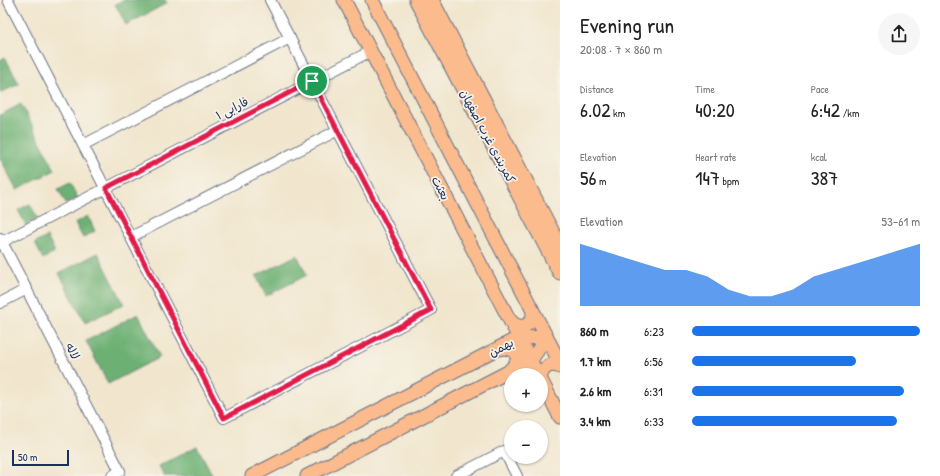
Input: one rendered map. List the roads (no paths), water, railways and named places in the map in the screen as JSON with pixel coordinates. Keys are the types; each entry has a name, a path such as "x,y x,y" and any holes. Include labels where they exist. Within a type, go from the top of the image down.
{"highway":[{"name":"کمربندی غرب اصفهان","path":"417,0 560,272"},
{"name":"کمربندی غرب اصفهان","path":"431,0 560,248"}],"main road":[{"name":"بعثت","path":"344,0 535,368"},
{"path":"372,0 560,363"},
{"path":"510,320 519,327 527,326 532,320 532,309"},
{"path":"497,349 508,337 510,320"},
{"name":"بهمن","path":"252,476 519,338 547,337"},
{"name":"بهمن","path":"514,368 531,360 547,337"},
{"path":"497,349 508,348 513,350 516,354 517,362 512,368"},
{"path":"546,368 555,365 560,367"},
{"name":"بهمن","path":"306,476 504,373"},
{"name":"بعثت","path":"548,393 560,417"}],"street":[{"path":"8,0 224,418 431,310 270,0"},
{"path":"83,145 290,38"},
{"name":"فارابی ۱","path":"1,241 371,51"},
{"path":"131,237 338,130"},
{"name":"لاله","path":"1,241 116,474"},
{"path":"0,303 26,289"},
{"path":"456,476 504,451 517,476"}]}
